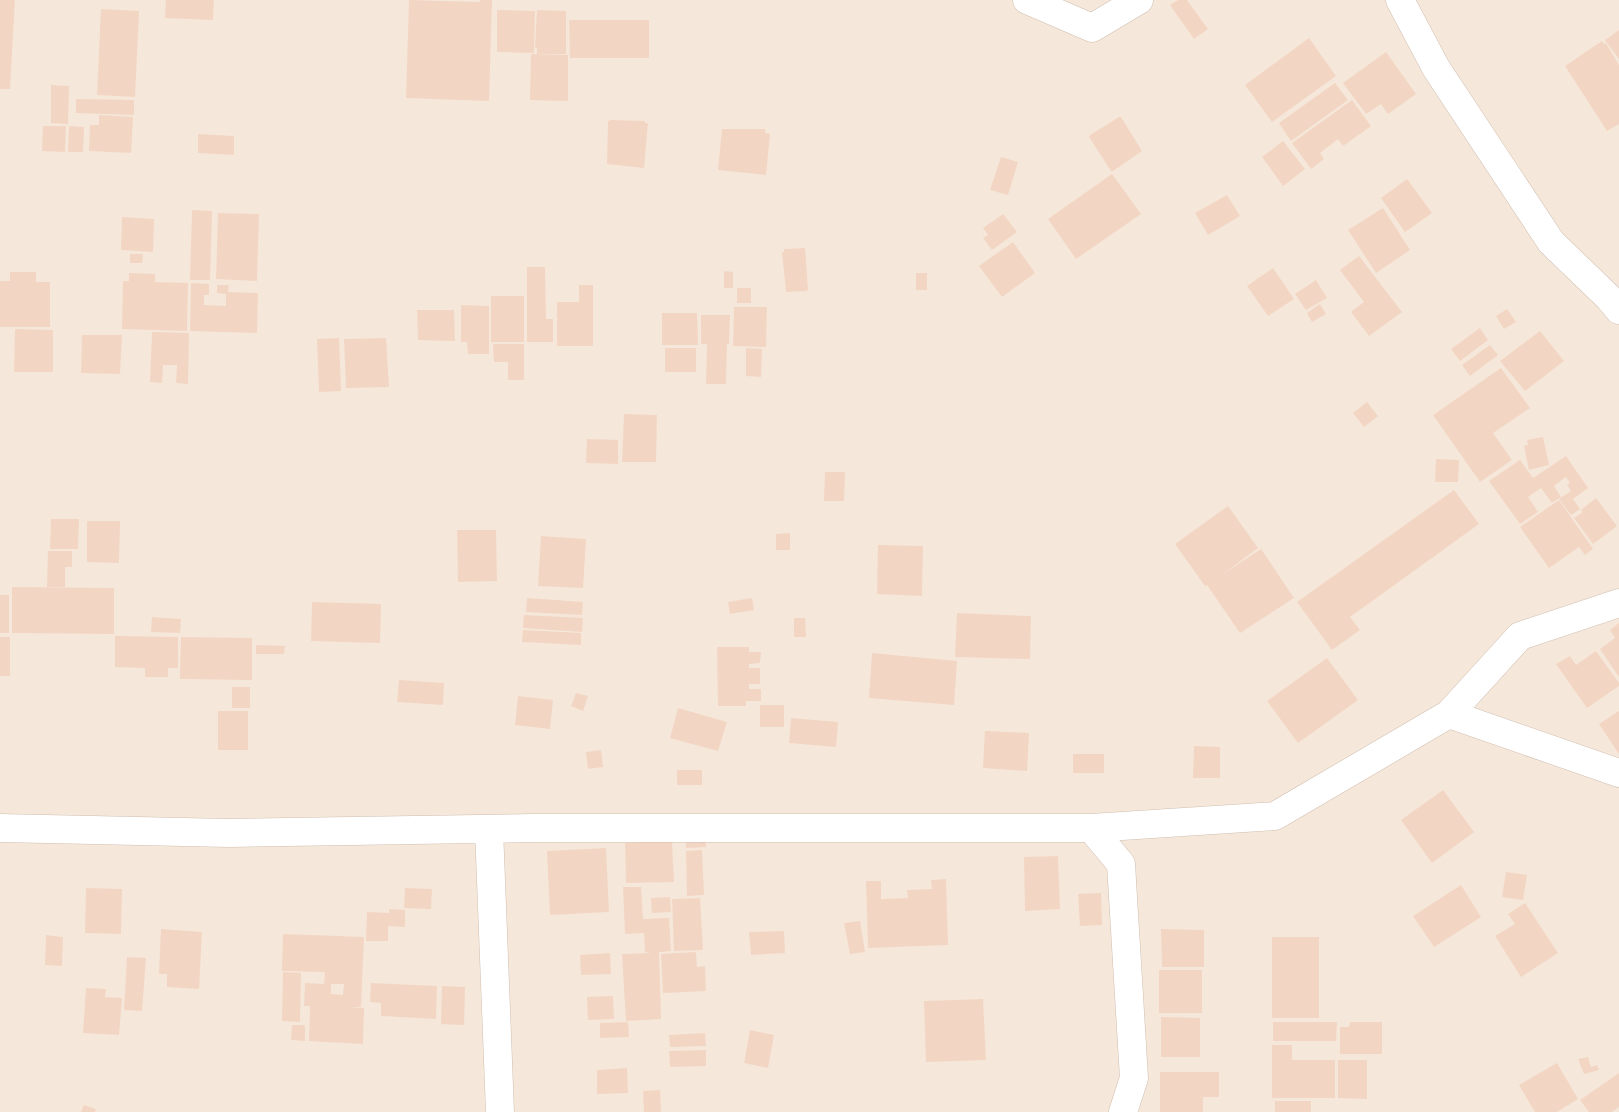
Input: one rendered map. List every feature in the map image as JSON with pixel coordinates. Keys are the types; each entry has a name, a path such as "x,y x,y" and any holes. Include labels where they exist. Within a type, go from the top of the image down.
{"street":[{"path":"1027,0 1092,28 1139,0"},
{"path":"1400,0 1436,68 1551,242 1619,310"},
{"path":"0,828 229,833 490,829 1091,828 1274,816 1449,714 1520,636 1619,603"},
{"path":"1449,714 1619,773"},
{"path":"1091,828 1121,864 1134,1078 1123,1112"},
{"path":"490,829 500,1112"}],"shaded area":[{"path":"0,0 1619,0 1619,1112 0,1112"}],"building":[{"path":"0,0 15,0 10,89 0,89"},
{"path":"166,0 214,0 213,20 165,18"},
{"path":"409,0 480,2 480,0 492,0 489,101 406,98"},
{"path":"1178,0 1187,0 1208,29 1194,39 1170,5"},
{"path":"101,9 139,11 135,97 97,95"},
{"path":"497,10 535,11 534,53 497,52"},
{"path":"537,10 566,11 566,54 537,54 537,48 535,48"},
{"path":"569,20 649,20 649,58 570,58"},
{"path":"1619,30 1619,59 1605,40"},
{"path":"1309,38 1336,76 1272,122 1245,85"},
{"path":"1602,41 1604,44 1606,43 1619,65 1619,124 1607,131 1565,66"},
{"path":"1386,52 1416,94 1388,114 1381,104 1366,114 1343,83"},
{"path":"531,54 568,55 567,101 530,100"},
{"path":"1335,83 1348,100 1291,141 1279,123"},
{"path":"51,85 69,86 68,124 51,123"},
{"path":"76,99 134,100 134,115 76,113"},
{"path":"1352,100 1371,126 1343,146 1338,139 1320,153 1324,159 1311,169 1292,143"},
{"path":"99,115 133,117 131,153 89,151 90,125 99,125"},
{"path":"1121,117 1142,151 1111,171 1089,137"},
{"path":"608,121 645,121 645,123 648,123 644,168 607,164"},
{"path":"43,126 66,126 65,152 42,151"},
{"path":"69,126 84,127 83,152 68,152"},
{"path":"722,129 765,129 765,133 770,134 766,175 718,170"},
{"path":"198,134 234,136 234,155 198,153"},
{"path":"1283,141 1305,169 1283,186 1262,157"},
{"path":"1001,157 1018,162 1008,195 990,190"},
{"path":"1112,174 1141,214 1076,259 1048,219"},
{"path":"1407,179 1432,213 1405,232 1381,198"},
{"path":"1227,195 1240,216 1208,235 1195,213"},
{"path":"1383,208 1410,250 1376,273 1348,230"},
{"path":"192,210 212,211 210,280 190,280"},
{"path":"218,213 259,214 257,281 216,279"},
{"path":"1003,214 1017,232 992,250 983,238 988,235 983,228"},
{"path":"122,217 154,219 153,252 121,250"},
{"path":"1013,242 1035,273 1002,297 979,266"},
{"path":"805,248 808,289 807,291 786,292 782,252 784,252 784,249"},
{"path":"130,254 143,254 142,263 130,263"},
{"path":"1359,256 1402,312 1369,336 1351,312 1364,302 1340,270"},
{"path":"527,267 545,267 546,319 553,319 553,342 527,342"},
{"path":"1273,268 1294,299 1268,316 1247,286"},
{"path":"724,271 733,272 733,288 724,288"},
{"path":"10,272 36,272 36,282 50,282 50,327 0,327 0,281 10,281"},
{"path":"129,273 155,274 155,282 188,283 187,331 122,329 123,281 129,281"},
{"path":"916,273 927,273 927,290 916,290"},
{"path":"1316,280 1327,298 1306,310 1295,294"},
{"path":"191,283 209,284 209,295 204,295 204,305 226,306 226,294 217,293 217,285 229,285 228,292 258,293 257,333 190,331"},
{"path":"579,285 593,285 593,346 557,346 557,302 579,302"},
{"path":"737,288 751,288 751,303 737,303"},
{"path":"491,296 524,296 524,342 491,342"},
{"path":"1320,304 1326,314 1312,322 1307,313"},
{"path":"461,305 489,306 489,354 468,354 467,342 461,342"},
{"path":"734,307 767,307 766,347 733,346"},
{"path":"1507,309 1516,322 1504,329 1496,316"},
{"path":"417,310 454,310 455,341 418,340"},
{"path":"662,313 697,313 698,345 662,345"},
{"path":"701,315 730,315 726,384 706,384 707,344 701,344"},
{"path":"1480,328 1488,340 1460,361 1451,349"},
{"path":"15,329 53,330 53,372 14,372"},
{"path":"1540,331 1564,361 1525,391 1500,361"},
{"path":"152,332 189,333 188,384 176,383 177,365 163,365 162,383 150,382"},
{"path":"82,335 122,335 120,374 81,373"},
{"path":"339,338 341,391 319,392 317,339"},
{"path":"386,338 389,387 346,388 344,339"},
{"path":"493,344 524,344 524,380 508,380 508,362 494,362"},
{"path":"1490,345 1498,355 1470,376 1462,365"},
{"path":"665,348 696,348 696,372 665,372"},
{"path":"746,348 762,349 761,377 746,376"},
{"path":"1501,368 1530,408 1493,433 1512,460 1480,482 1433,415"},
{"path":"1367,402 1378,416 1364,427 1353,413"},
{"path":"624,414 657,415 656,462 622,462"},
{"path":"1543,437 1549,465 1529,470 1524,446 1528,445 1527,440"},
{"path":"587,439 618,440 618,464 586,463"},
{"path":"1566,456 1588,488 1573,499 1580,509 1571,515 1559,499 1571,491 1567,485 1570,483 1566,477 1554,486 1561,497 1552,503 1541,488 1528,497 1538,512 1520,524 1489,481 1520,460 1533,478"},
{"path":"1436,459 1459,460 1458,482 1435,482"},
{"path":"825,472 845,472 844,501 824,501"},
{"path":"1454,490 1479,524 1350,617 1360,630 1332,650 1297,602"},
{"path":"1596,498 1617,526 1593,544 1574,518 1583,512 1581,510"},
{"path":"1559,500 1593,549 1585,555 1579,547 1549,568 1520,527"},
{"path":"1228,506 1258,548 1223,574 1261,549 1294,598 1240,633 1207,585 1205,586 1175,544"},
{"path":"51,519 79,519 78,549 50,549"},
{"path":"87,521 120,521 119,563 87,562"},
{"path":"457,530 496,530 497,581 458,582"},
{"path":"790,533 790,550 776,550 776,534"},
{"path":"541,536 586,539 583,588 538,586"},
{"path":"878,545 923,546 922,596 877,594"},
{"path":"48,551 72,551 72,567 65,567 65,587 47,587"},
{"path":"12,587 114,588 114,634 12,633"},
{"path":"0,595 9,595 9,633 0,633"},
{"path":"527,598 583,602 582,615 526,612"},
{"path":"752,598 754,610 730,614 728,602"},
{"path":"312,602 381,604 380,643 311,641"},
{"path":"957,613 1031,616 1030,659 955,657"},
{"path":"524,615 583,618 582,632 523,628"},
{"path":"152,617 181,619 180,633 151,632"},
{"path":"794,618 805,618 806,637 794,637"},
{"path":"1619,623 1619,677 1600,649 1615,638 1610,630"},
{"path":"523,630 581,633 581,645 522,642"},
{"path":"115,636 178,637 178,668 168,668 168,677 145,677 145,668 115,667"},
{"path":"0,637 10,637 10,676 0,676"},
{"path":"181,637 252,638 252,680 180,679"},
{"path":"256,645 285,646 284,654 256,654"},
{"path":"717,647 749,647 749,652 761,652 760,663 749,664 749,668 760,668 760,684 749,684 749,689 761,689 761,701 746,701 746,706 718,706"},
{"path":"1596,651 1619,683 1619,686 1587,708 1556,664 1570,656 1576,665"},
{"path":"872,653 957,661 954,705 869,698"},
{"path":"1327,658 1358,700 1298,743 1267,701"},
{"path":"399,680 444,683 443,705 397,702"},
{"path":"232,687 250,687 250,708 232,708"},
{"path":"576,693 588,696 583,711 571,706"},
{"path":"518,696 553,700 550,729 515,725"},
{"path":"760,705 784,705 784,727 760,727"},
{"path":"678,708 727,722 718,751 670,738"},
{"path":"218,711 248,711 248,750 218,750"},
{"path":"1619,711 1619,754 1599,724"},
{"path":"791,718 838,722 836,747 789,743"},
{"path":"985,731 1029,733 1027,771 983,768"},
{"path":"1194,746 1220,747 1220,778 1193,778"},
{"path":"601,750 603,767 588,769 586,752"},
{"path":"1073,754 1104,754 1104,773 1073,773"},
{"path":"677,770 702,770 702,785 677,785"},
{"path":"1443,790 1474,832 1432,863 1401,820"},
{"path":"705,835 706,847 686,848 686,836"},
{"path":"672,841 674,882 626,883 625,843"},
{"path":"606,848 609,912 550,915 547,851"},
{"path":"702,850 704,895 687,896 686,851"},
{"path":"1058,856 1060,909 1025,911 1024,857"},
{"path":"1506,872 1527,875 1523,900 1502,897"},
{"path":"946,879 948,945 868,948 866,881 881,881 881,899 908,898 907,890 932,889 931,880"},
{"path":"1461,885 1481,917 1434,947 1413,916"},
{"path":"623,887 641,887 643,919 669,918 671,951 659,952 661,1019 626,1021 622,954 651,953 645,952 644,933 625,934"},
{"path":"86,888 122,889 121,934 85,933"},
{"path":"405,888 432,889 431,909 404,908"},
{"path":"1101,893 1102,925 1080,926 1078,894"},
{"path":"670,897 671,912 652,913 651,898"},
{"path":"700,898 703,950 674,951 672,899"},
{"path":"1525,903 1558,953 1521,977 1495,936 1515,924 1508,914"},
{"path":"389,909 405,910 405,927 388,926 388,941 366,941 367,912 389,913"},
{"path":"860,921 865,952 850,954 844,923"},
{"path":"161,929 202,932 199,989 167,987 167,974 159,974"},
{"path":"1161,929 1204,930 1204,967 1162,967"},
{"path":"784,931 785,953 751,955 749,932"},
{"path":"283,934 364,937 361,1007 348,1007 364,1008 363,1044 309,1041 310,1006 304,1006 305,983 324,984 325,972 282,971","holes":["331,984 344,984 343,995 331,994"]},
{"path":"46,935 63,937 62,966 45,965"},
{"path":"1272,937 1319,937 1319,1018 1272,1018"},
{"path":"696,952 697,967 705,966 706,991 663,993 661,954"},
{"path":"610,953 611,974 581,975 580,955"},
{"path":"127,957 146,958 142,1011 124,1010"},
{"path":"1159,970 1202,970 1202,1013 1159,1013"},
{"path":"283,972 301,973 300,1022 282,1021"},
{"path":"371,983 437,986 436,1019 381,1016 381,1003 370,1002"},
{"path":"442,986 465,987 464,1025 441,1024"},
{"path":"86,988 106,989 105,997 122,998 119,1035 83,1033"},
{"path":"613,996 614,1019 588,1020 587,997"},
{"path":"983,999 986,1060 926,1062 924,1001"},
{"path":"1161,1017 1200,1018 1200,1057 1161,1057"},
{"path":"628,1022 629,1037 600,1038 600,1023"},
{"path":"1273,1022 1337,1022 1336,1041 1273,1041"},
{"path":"1350,1022 1382,1022 1382,1054 1340,1054 1340,1027 1349,1027"},
{"path":"292,1025 305,1025 305,1041 291,1040"},
{"path":"750,1030 774,1035 768,1068 744,1063"},
{"path":"705,1033 706,1046 670,1047 669,1035"},
{"path":"1272,1045 1292,1045 1292,1060 1335,1060 1335,1098 1272,1098"},
{"path":"706,1050 706,1066 670,1067 669,1051"},
{"path":"1588,1057 1591,1067 1597,1065 1599,1070 1584,1074 1578,1059"},
{"path":"1338,1060 1367,1060 1367,1099 1338,1098"},
{"path":"1557,1063 1578,1099 1557,1112 1535,1112 1519,1085"},
{"path":"627,1068 628,1093 597,1094 597,1070"},
{"path":"1160,1072 1219,1072 1219,1097 1203,1097 1203,1112 1160,1112"},
{"path":"1619,1073 1619,1107 1612,1112 1589,1112 1580,1100"},
{"path":"660,1090 661,1112 644,1112 643,1091"},
{"path":"1275,1101 1311,1101 1311,1112 1275,1112"},
{"path":"84,1105 96,1109 95,1112 81,1112"}]}
